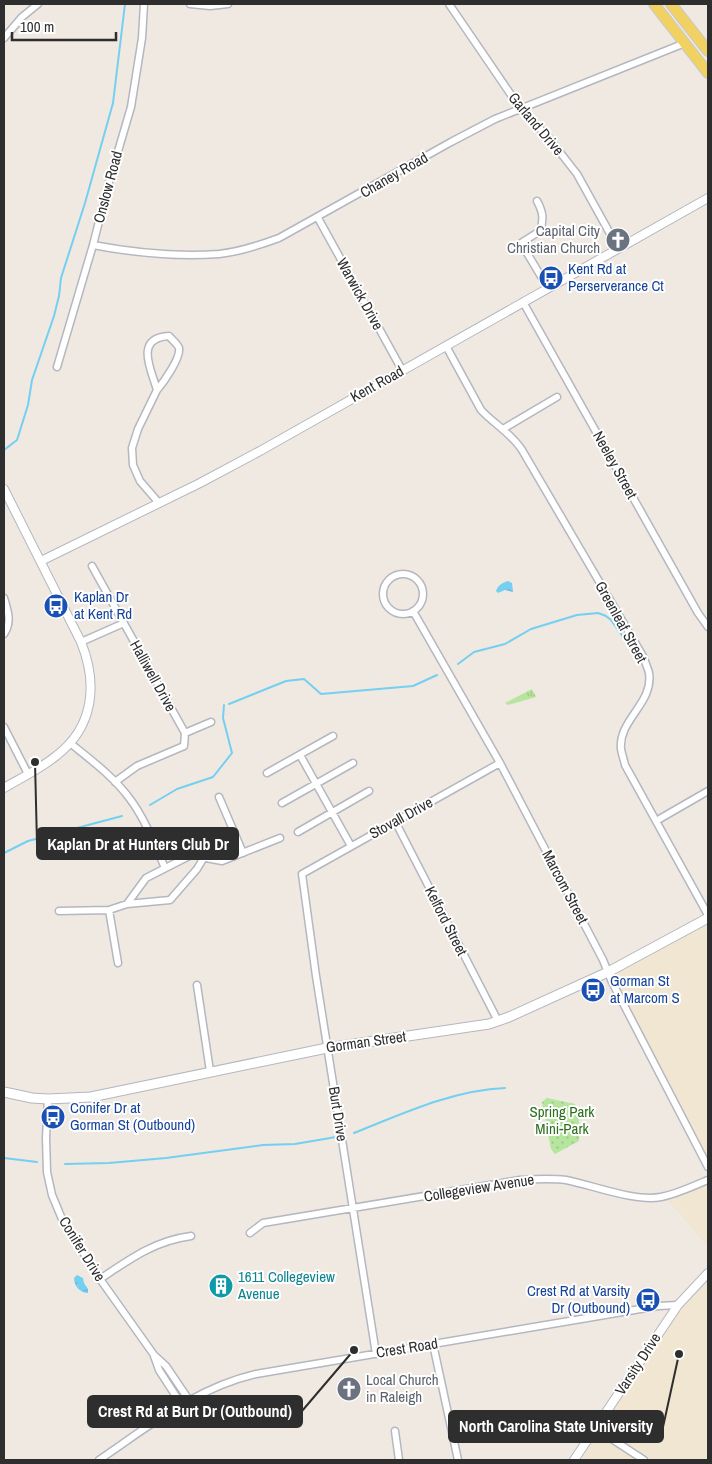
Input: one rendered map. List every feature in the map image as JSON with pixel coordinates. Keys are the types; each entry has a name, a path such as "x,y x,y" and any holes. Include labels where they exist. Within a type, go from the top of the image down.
{"main road":[{"path":"654,4 708,73"},
{"path":"671,4 705,40 708,51"},
{"name":"Gorman Street","path":"4,1092 32,1098 79,1099 327,1048 465,1029 498,1021 608,972 708,917"}],"street":[{"path":"4,38 22,16 38,4"},
{"name":"Onslow Road","path":"57,367 131,106 142,38 144,4"},
{"path":"190,4 210,6 228,4"},
{"name":"Garland Drive","path":"449,4 520,108 548,136 577,174 618,248"},
{"name":"Chaney Road","path":"93,245 166,256 221,254 279,238 318,218 451,142 520,108 685,44"},
{"name":"Kent Road","path":"41,561 260,451 708,198"},
{"path":"537,201 543,211 540,231 521,242 548,288"},
{"name":"Warwick Drive","path":"318,218 402,370"},
{"name":"Neeley Street","path":"523,302 698,613 708,627"},
{"path":"157,390 147,357 148,347 152,340 168,336 178,346 179,351 138,429 132,448 133,465 140,481 159,503"},
{"name":"Greenleaf Street","path":"446,346 481,410 514,439 522,450 646,666 649,673 649,686 643,701 623,732 621,748 625,765 708,917"},
{"path":"503,429 557,397"},
{"path":"4,489 81,642 90,670 92,692 86,716 70,743 56,756 4,788"},
{"name":"Halliwell Drive","path":"92,566 186,733"},
{"path":"402,573 410,575 421,584 423,591 422,601 413,611 400,613 392,610 387,605 383,592 385,585 395,575 402,573"},
{"path":"4,598 9,615 9,624 4,634"},
{"name":"Marcom Street","path":"413,611 500,763 708,1167"},
{"path":"81,642 124,623"},
{"path":"115,782 137,766 184,746 186,733 211,722"},
{"path":"4,728 28,774"},
{"path":"267,773 333,736"},
{"path":"70,743 115,782 130,799 165,868"},
{"path":"300,755 351,846"},
{"path":"282,803 353,763"},
{"name":"Stovall Drive","path":"302,874 500,763"},
{"path":"298,832 369,791"},
{"path":"656,821 708,791"},
{"path":"219,797 243,853"},
{"name":"Kelford Street","path":"395,821 498,1021"},
{"path":"127,904 146,878 235,835"},
{"path":"195,853 203,859 222,861 280,838"},
{"path":"59,911 109,910 127,904 170,900 197,869 203,859"},
{"name":"Burt Drive","path":"302,874 327,1048 376,1354"},
{"path":"109,910 118,962"},
{"path":"197,985 210,1071"},
{"name":"Conifer Drive","path":"48,1099 46,1163 52,1195 64,1224 100,1279 154,1355 166,1366 189,1400"},
{"name":"Collegeview Avenue","path":"250,1233 263,1223 512,1181 547,1178 652,1198 661,1197 708,1180"},
{"path":"100,1279 155,1245 174,1238 191,1236"},
{"name":"Varsity Drive","path":"574,1460 678,1305 708,1272"},
{"name":"Crest Road","path":"99,1460 181,1404 217,1386 241,1377 658,1306 678,1305"},
{"path":"433,1344 458,1460"},
{"name":"Conifer Drive","path":"154,1355 159,1370 181,1404"},
{"path":"595,1428 644,1460"},
{"path":"395,1431 399,1460"}],"shaded area":[{"path":"708,924 708,1159 613,976"},
{"path":"708,1184 708,1246 668,1200"},
{"path":"708,1280 708,1460 582,1460 623,1393 677,1315"}],"green space":[{"path":"532,689 536,697 508,705 505,703"},
{"name":"Spring Park Mini-Park","path":"547,1098 575,1104 579,1110 579,1141 555,1154 551,1149 542,1102"}],"water":[{"path":"508,581 512,583 513,592 505,590 498,593 496,591 501,584"},
{"path":"77,1275 83,1278 88,1293 82,1292 76,1286 74,1278"}],"waterway":[{"path":"4,450 17,440 28,405 32,380 54,316 61,278 85,203 113,103 125,4"},
{"path":"458,664 474,652 505,644 531,629 577,615 598,613 606,616 626,641"},
{"path":"229,704 286,681 304,679 321,694 413,686 437,675"},
{"path":"150,805 177,789 213,777 232,753 223,718 224,705"},
{"path":"4,853 28,841 122,816"},
{"path":"354,1133 447,1098 466,1093 505,1088"},
{"path":"65,1164 109,1163 166,1158 263,1145 295,1144 336,1137"},
{"path":"4,1158 37,1162"}],"place":[{"name":"Capital City Christian Church","path":"618,240"},
{"name":"Kent Rd at Perserverance Ct","path":"551,278"},
{"name":"Kaplan Dr at Kent Rd","path":"56,606"},
{"name":"Kaplan Dr at Hunters Club Dr","path":"35,762"},
{"name":"Gorman St at Marcom S","path":"593,990"},
{"name":"Conifer Dr at Gorman St (Outbound)","path":"53,1117"},
{"name":"1611 Collegeview Avenue","path":"221,1286"},
{"name":"Crest Rd at Varsity Dr (Outbound)","path":"648,1300"},
{"name":"Crest Rd at Burt Dr (Outbound)","path":"354,1350"},
{"name":"North Carolina State University","path":"679,1354"},
{"name":"Local Church in Raleigh","path":"349,1389"}]}
